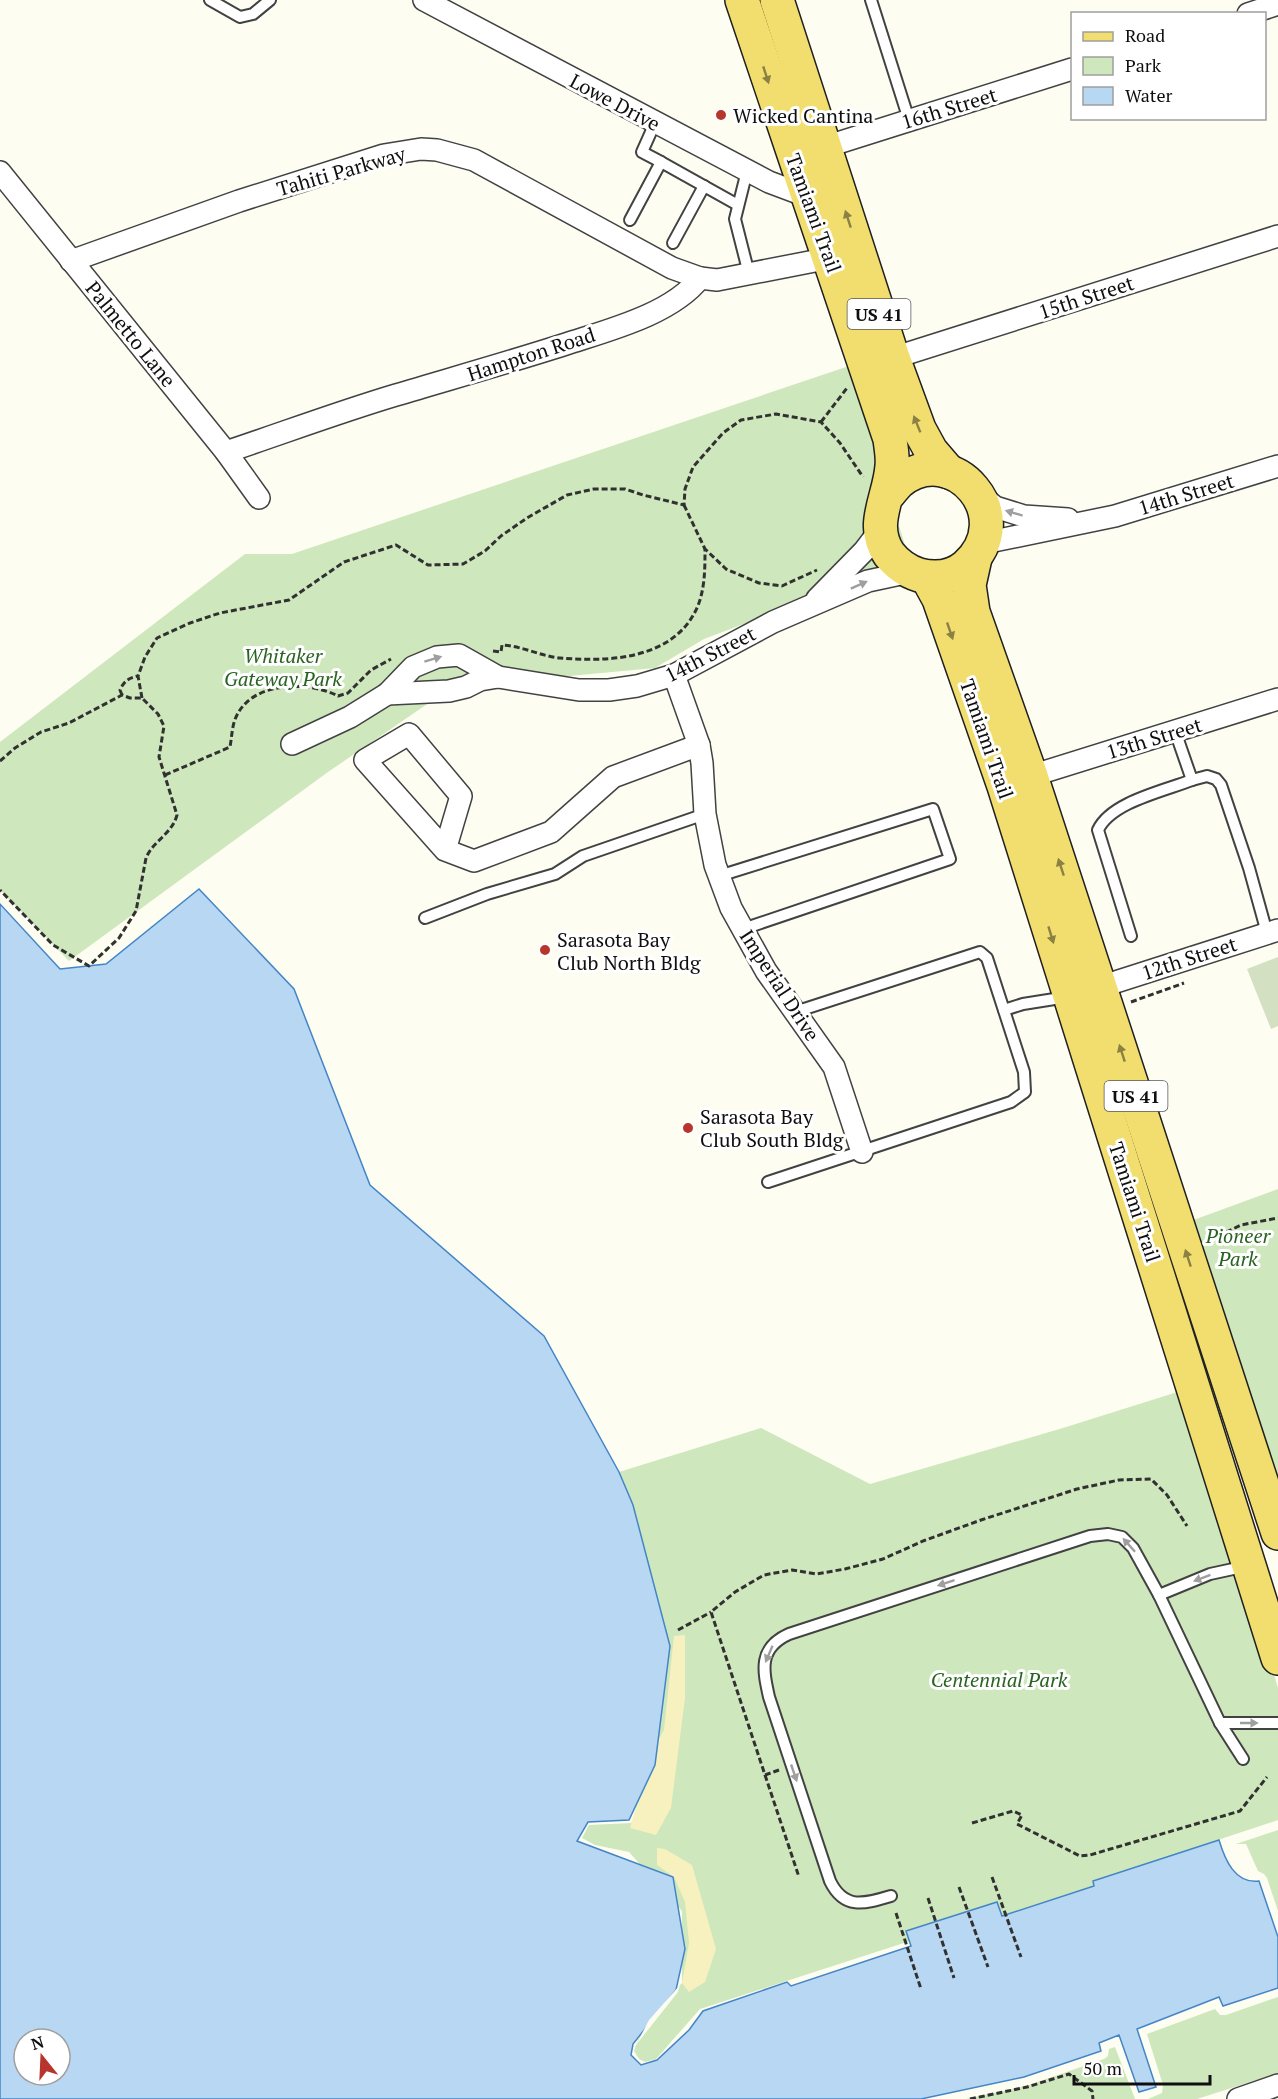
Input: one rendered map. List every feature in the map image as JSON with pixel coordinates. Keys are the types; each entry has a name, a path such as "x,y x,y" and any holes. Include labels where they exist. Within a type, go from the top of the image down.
{"main road":[{"name":"Tamiami Trail","path":"742,0 793,157 830,258 890,439 892,465 875,486 880,513 879,530 885,547 895,562 918,575 939,599 1000,775 1085,992 1276,1519"},
{"path":"760,0 771,31 815,116"},
{"name":"Tamiami Trail","path":"777,0 919,429 931,451 949,472 965,480 978,492 985,508 987,526 969,585 973,612 1031,776 1154,1260 1247,1566 1278,1658"},
{"path":"830,258 847,264 855,274 877,344 887,356 894,358"},
{"path":"875,486 899,482 915,473 932,470 949,472"},
{"path":"918,575 945,576 962,570 979,550"},
{"path":"1154,1260 1186,1307 1250,1508 1253,1514 1276,1519"},
{"path":"1247,1566 1269,1582 1278,1597"}],"street":[{"name":"Lowe Drive","path":"424,0 747,171 809,197"},
{"path":"1254,12 1278,4"},
{"name":"16th Street","path":"825,147 1071,69"},
{"name":"Tahiti Parkway","path":"71,261 239,201 384,154 421,149 437,150 474,160 672,268 700,278"},
{"name":"Palmetto Lane","path":"4,187 71,261 226,452 259,498"},
{"name":"15th Street","path":"894,358 1278,236"},
{"path":"700,278 717,280 830,258"},
{"name":"Hampton Road","path":"226,452 393,396 494,368 594,335 660,308 690,291 700,278"},
{"name":"14th Street","path":"979,550 1115,516 1278,466"},
{"name":"14th Street","path":"978,492 995,507 1024,516 1093,520"},
{"name":"14th Street","path":"810,606 864,551 879,530"},
{"name":"14th Street","path":"387,694 449,691 466,687 480,680 498,677 594,691 638,686 674,675 773,622 868,581 918,575"},
{"name":"14th Street","path":"292,744 338,725 387,694 413,667 437,657 451,655 466,658 498,677"},
{"name":"Imperial Drive","path":"674,675 699,745 705,814 719,876 732,908 766,971 834,1067 862,1152"},
{"name":"13th Street","path":"1031,776 1278,699"},
{"path":"445,850 461,796 409,734 365,759 445,850 474,861 551,832 613,777 699,745"},
{"name":"12th Street","path":"1085,992 1273,932"},
{"path":"1238,2099 1278,2085"}],"lane":[{"path":"210,0 240,17 253,14 270,0"},
{"path":"871,0 909,120"},
{"path":"655,123 642,152 738,205"},
{"path":"630,220 661,162"},
{"path":"747,171 735,219 749,274"},
{"path":"674,243 704,186"},
{"path":"1175,731 1192,780"},
{"path":"1131,936 1098,830 1108,815 1123,806 1207,776 1216,779 1221,785 1273,932"},
{"path":"719,876 933,809 950,859 743,929"},
{"path":"425,918 487,894 555,874 583,856 705,814"},
{"path":"768,1182 1011,1102 1025,1092 1024,1072 987,958 980,952 795,1012"},
{"path":"1004,1010 1085,992"},
{"path":"891,1896 859,1903 844,1900 835,1893 769,1697 764,1669 769,1649 781,1638 1090,1536 1108,1534 1122,1537 1134,1548 1220,1723 1243,1759"},
{"path":"1159,1595 1210,1574 1247,1566"},
{"path":"1220,1723 1278,1723"}],"path":[{"path":"821,422 848,386"},
{"path":"818,570 782,586 759,583 726,569 705,549 684,505 685,489 693,467 723,433 741,420 776,414 821,422 875,486"},
{"path":"0,890 53,945 89,966 119,938 136,911 149,850 169,831 175,821 176,811 159,757 164,726 158,714 142,698 138,676 145,657 157,638 220,613 289,600 344,562 396,545 428,565 463,564 485,551 509,530 567,495 594,489 626,489 684,505"},
{"path":"486,651 501,652 502,645 559,657 621,658 657,648 679,631 696,610 704,583 705,549"},
{"path":"165,775 230,747 236,716 247,703 263,691 298,687 320,690 338,696 348,693 371,670 397,657"},
{"path":"122,695 120,690 123,684 130,678 138,676"},
{"path":"0,761 15,748 41,732 69,723 122,695 142,698"},
{"path":"1209,1240 1241,1225 1278,1218"},
{"path":"678,1630 711,1612 735,1592 764,1575 792,1570 816,1574 884,1559 922,1541 981,1520 1077,1489 1119,1480 1151,1479 1167,1495 1187,1526"},
{"path":"711,1612 799,1876"},
{"path":"765,1775 792,1766"},
{"path":"972,1823 1013,1811 1022,1815 1017,1824 1080,1856 1090,1856 1240,1811 1267,1777"},
{"path":"992,1877 1021,1957"},
{"path":"959,1887 988,1967"},
{"path":"928,1898 954,1978"},
{"path":"897,1913 921,1989"},
{"path":"970,2099 1027,2087 1069,2074 1092,2091 1093,2099"}],"green space":[{"name":"Whitaker Gateway Park","path":"849,366 910,561 704,639 655,668 452,687 328,772 69,961 0,890 0,742 245,554 292,554"},
{"path":"1278,957 1278,1026 1271,1029 1247,969"},
{"name":"Pioneer Park","path":"1278,1189 1278,1498 1188,1222"},
{"name":"Centennial Park","path":"1187,1389 1278,1688 1278,1820 1094,1881 1095,1886 1002,1916 997,1902 907,1931 910,1941 700,2009 656,2059 645,2062 639,2059 634,2051 642,2032 682,1983 682,1911 629,1852 595,1845 582,1838 589,1825 631,1823 642,1809 664,1623 619,1472 761,1428 870,1484"},
{"path":"1278,1830 1278,1911 1267,1878 1258,1871 1246,1844 1236,1844"},
{"path":"1278,1997 1278,2073 1197,2099 1148,2099 1162,2093 1163,2085 1147,2034 1215,2009 1220,2015 1226,2015"},
{"path":"1115,2047 1135,2099 966,2099 1026,2086 1104,2059 1108,2056 1109,2049"}],"sand":[{"path":"685,1635 685,1698 671,1808 656,1835 630,1828 653,1749 664,1730 674,1636"},
{"path":"657,1848 665,1849 692,1865 716,1949 705,1982 689,1992 682,1983 689,1943 685,1902 674,1877 657,1865"}],"water":[{"path":"199,889 294,989 370,1185 544,1336 619,1472 633,1505 670,1646 655,1765 629,1820 588,1822 577,1841 673,1877 685,1949 676,1990 633,2044 631,2055 641,2065 657,2060 689,2030 703,2011 787,1982 791,1986 911,1946 906,1931 997,1902 1002,1916 1094,1886 1093,1881 1219,1840 1228,1863 1237,1875 1243,1879 1259,1881 1278,1937 1278,1988 1223,2006 1219,1997 1137,2029 1156,2087 1139,2092 1119,2035 1099,2043 1101,2051 1024,2077 921,2099 0,2099 0,904 60,969 106,964"}],"pier":[{"path":"680,1985 678,1992 636,2045 649,2020"}],"place":[{"name":"Wicked Cantina","path":"721,115"},
{"name":"Sarasota Bay Club North Bldg","path":"545,950"},
{"name":"Sarasota Bay Club South Bldg","path":"688,1128"}]}
